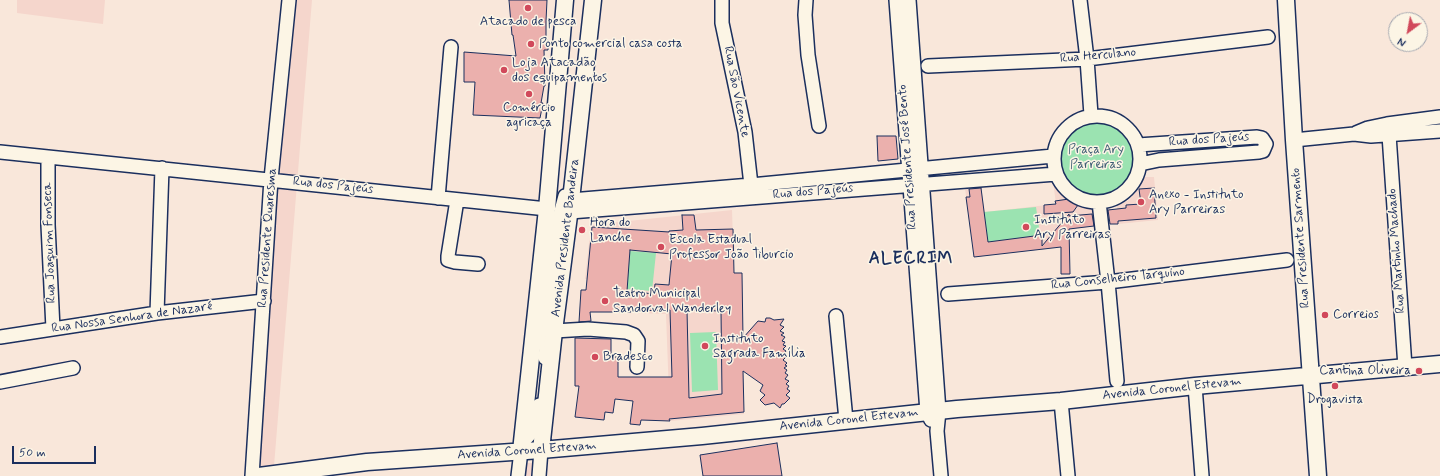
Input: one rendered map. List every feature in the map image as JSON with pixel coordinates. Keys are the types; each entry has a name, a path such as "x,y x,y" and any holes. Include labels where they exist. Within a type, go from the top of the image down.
{"main road":[{"name":"Avenida Presidente Bandeira","path":"521,447 547,209 564,0"},
{"name":"Avenida Presidente Bandeira","path":"541,450 593,0"},
{"name":"Rua Presidente Sarmento","path":"1286,0 1294,140 1318,476"},
{"name":"Avenida Coronel Estevam","path":"259,476 367,462 521,447 541,450 702,436 933,411 1061,401 1195,386 1440,364"}],"street":[{"name":"Rua Presidente Quaresma","path":"252,476 271,179 289,0"},
{"name":"Rua São Vicente","path":"722,0 722,23 745,132 751,185"},
{"path":"806,0 805,15 808,55 820,126"},
{"name":"Rua Presidente José Bento","path":"896,0 909,79"},
{"name":"Rua Presidente José Bento","path":"909,0 909,79 933,411 937,431 941,476"},
{"path":"1080,0 1092,116"},
{"name":"Rua Herculano","path":"928,66 1087,59 1268,37"},
{"path":"438,198 451,47"},
{"path":"1092,116 1103,116 1115,119 1133,134 1138,145 1140,164 1136,179 1127,191 1114,199 1099,202 1084,200 1070,194 1060,182 1056,174 1053,156 1056,141 1065,129 1077,120 1092,116"},
{"path":"1354,134 1368,128 1386,124 1440,117"},
{"path":"1294,140 1354,134 1372,136 1440,131"},
{"name":"Rua Martinho Machado","path":"1389,135 1405,367"},
{"name":"Rua dos Pajeús","path":"1138,145 1257,137 1262,138 1266,144 1263,151 1258,152 1159,160 1140,164"},
{"path":"1215,139 1216,155"},
{"path":"1155,144 1159,160"},
{"name":"Rua dos Pajeús","path":"0,152 271,179 547,209"},
{"name":"Rua dos Pajeús","path":"570,206 751,185 1053,156"},
{"name":"Rua Joaquim Fonseca","path":"48,157 48,225 53,329"},
{"path":"157,313 162,168"},
{"name":"Rua dos Pajeús","path":"570,206 1056,174"},
{"path":"573,180 566,193 558,222 546,315 554,331 588,329 626,332 634,335 638,341 637,367"},
{"path":"457,200 448,260 478,264"},
{"path":"1099,202 1108,282 1116,381"},
{"name":"Rua Conselheiro Tarquino","path":"948,294 1108,282 1287,260"},
{"name":"Rua Nossa Senhora de Nazaré","path":"0,338 157,313 264,301"},
{"path":"836,316 846,420"},
{"path":"0,382 73,368"},
{"path":"1195,386 1202,476"},
{"path":"1061,401 1068,476"},
{"name":"Avenida Presidente Bandeira","path":"518,476 521,447"},
{"name":"Avenida Presidente Bandeira","path":"538,476 541,450"}],"shaded area":[{"path":"17,0 105,0 103,24 17,13"},
{"path":"290,0 312,0 274,466 253,469"},
{"name":"Anexo - Instituto Ary Parreiras","path":"1145,177 1154,177 1158,220 1118,224 1117,206 1129,200"},
{"name":"Instituto Ary Parreiras","path":"1053,181 1058,188 1076,203 1095,209 1097,226 1069,229 1070,274 1061,274 1061,246 974,257 965,188 981,186 985,212 1056,204"},
{"path":"732,210 734,273 742,273 744,414 670,421 666,314 635,313 636,293 602,281 585,279 591,225"},
{"path":"522,463 537,463 535,476 520,476"}],"green space":[{"name":"Praça Ary Parreiras","path":"1097,117 1113,120 1126,129 1135,142 1138,158 1135,174 1126,187 1113,196 1097,199 1081,196 1068,187 1059,174 1056,158 1059,142 1068,129 1081,120"},
{"path":"1036,207 1040,235 988,242 984,212"},
{"path":"630,251 656,253 652,291 627,289"},
{"path":"716,332 718,390 692,392 690,333"}],"building":[{"path":"509,0 547,0 546,40 548,40 548,50 544,50 545,86 541,103 543,103 540,118 473,115 475,82 464,82 464,52 516,56 512,35"},
{"path":"877,136 896,136 898,159 878,161"},
{"path":"981,188 988,242 1042,235 1042,246 1069,214 1069,216 1092,214 1094,226 1069,229 1070,274 1061,274 1061,247 974,257 966,197 970,197 969,189"},
{"name":"Anexo - Instituto Ary Parreiras","path":"1154,188 1156,218 1118,221 1118,224 1110,224 1108,210 1126,208 1126,205 1141,204 1139,189"},
{"path":"1069,199 1078,205 1073,212 1044,214 1044,205 1056,204 1055,201"},
{"path":"682,215 694,215 696,230 733,229 734,273 742,273 743,338 758,321 765,322 766,318 774,320 784,319 780,325 784,327 780,331 784,333 781,335 785,337 782,341 785,342 783,345 786,346 783,349 786,351 783,355 786,357 783,360 787,363 785,365 787,366 784,368 787,370 785,373 788,375 785,379 789,381 786,384 789,386 787,389 790,391 786,395 790,398 782,404 780,408 774,403 765,405 760,400 765,395 760,391 763,385 743,371 744,412 669,419 670,421 641,420 640,425 630,424 633,401 615,399 613,413 605,412 604,420 575,417 579,386 575,386 575,338 611,339 611,357 618,357 618,377 672,377 670,310 590,312 591,321 579,322 581,290 586,290 592,227 669,232 683,230","holes":["630,250 672,254 669,285 655,284 654,294 627,291","687,310 721,311 722,394 689,398"]},
{"path":"777,443 782,476 703,476 700,455"}],"place":[{"name":"Atacado de pesca","path":"528,8"},
{"name":"Ponto comercial casa costa","path":"531,44"},
{"name":"Loja Atacadão dos equipamentos","path":"504,70"},
{"name":"Comércio agricaça","path":"529,94"},
{"name":"Anexo - Instituto Ary Parreiras","path":"1141,202"},
{"name":"Instituto Ary Parreiras","path":"1026,227"},
{"name":"Hora do Lanche","path":"582,230"},
{"name":"Escola Estadual Professor João Tiburcio","path":"661,247"},
{"name":"Teatro Municipal Sandorval Wanderley","path":"605,301"},
{"name":"Correios","path":"1325,315"},
{"name":"Instituto Sagrada Família","path":"705,346"},
{"name":"Bradesco","path":"595,357"},
{"name":"Cantina Oliveira","path":"1419,371"},
{"name":"Drogavista","path":"1335,386"}],"district":[{"name":"ALECRIM","path":"911,259"}]}
